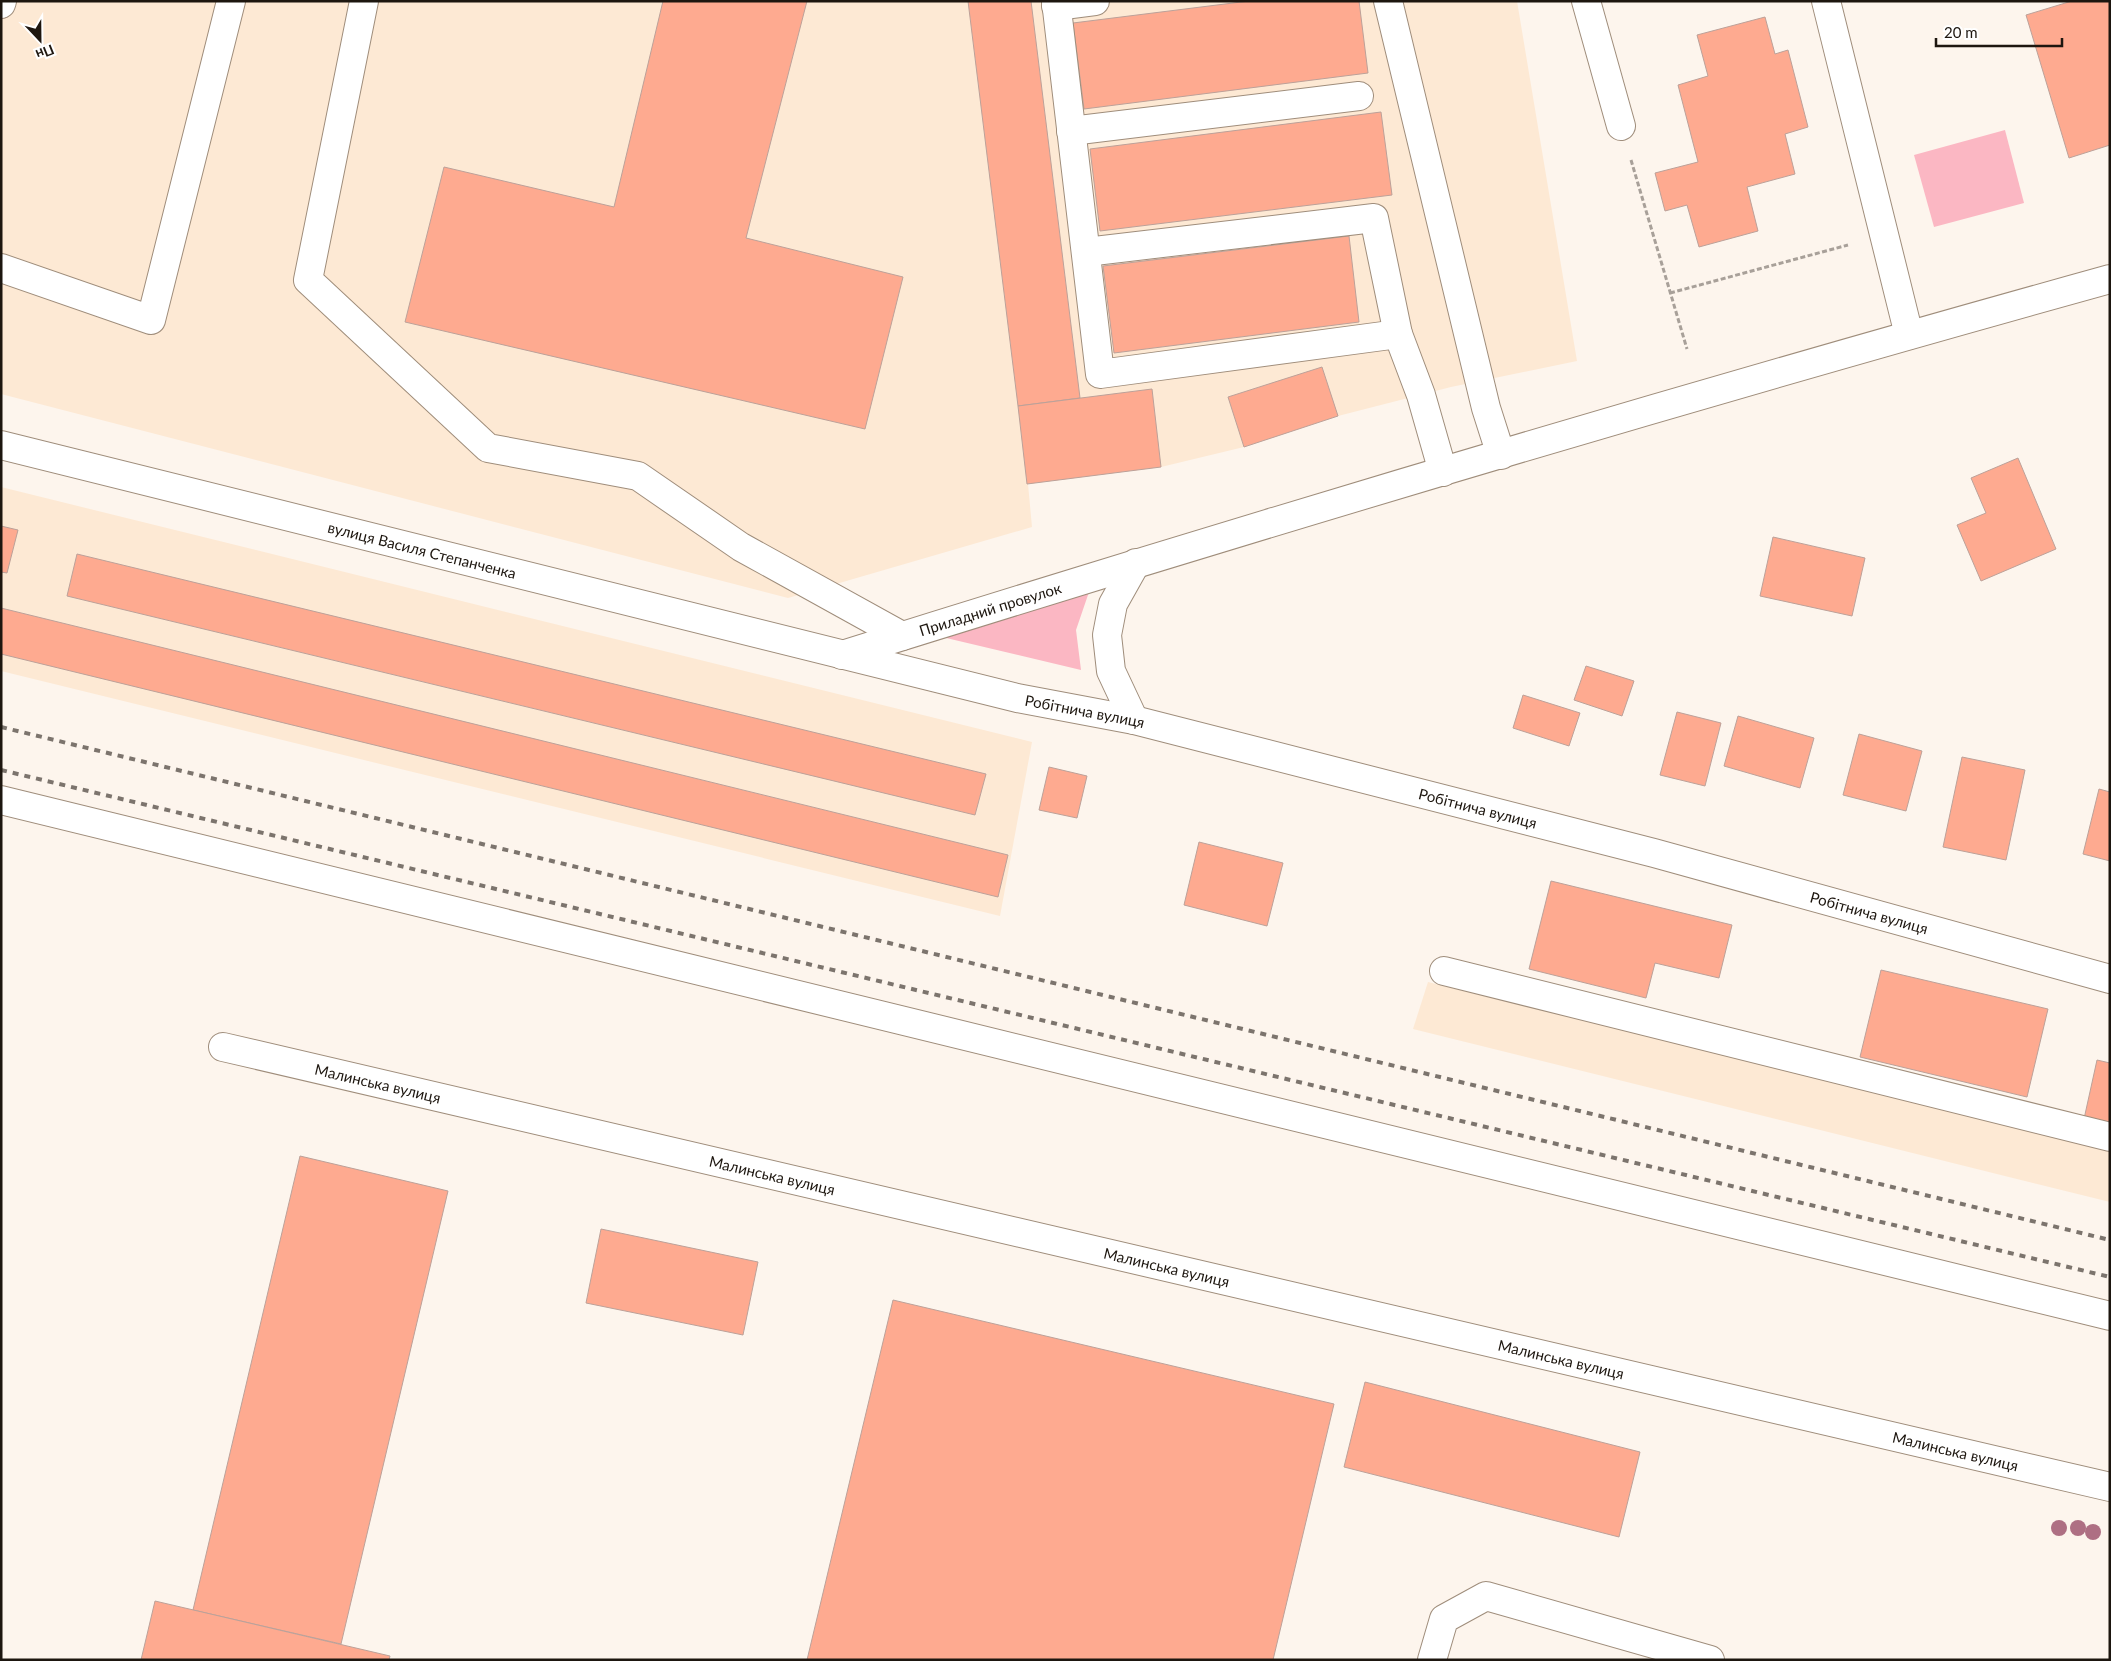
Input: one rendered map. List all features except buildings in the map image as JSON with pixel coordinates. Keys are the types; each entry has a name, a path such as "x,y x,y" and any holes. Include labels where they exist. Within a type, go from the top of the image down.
{"street":[{"path":"1,268 151,320 230,1"},
{"path":"364,1 308,280 488,448 638,476 742,547 902,636"},
{"path":"1094,1 1056,4 1100,374 1398,334"},
{"path":"1388,1 1486,408 1501,455"},
{"path":"1586,1 1621,126"},
{"path":"1826,1 1909,335"},
{"path":"1072,131 1359,96"},
{"path":"1086,252 1374,218 1398,334 1421,395 1443,472"},
{"name":"Приладний провулок","path":"842,655 1136,563 1909,335 2110,279"},
{"name":"вулиця Василя Степанченка","path":"1,445 842,655"},
{"path":"1134,720 1110,671 1107,635 1113,604 1136,563"},
{"name":"Робітнича вулиця","path":"842,655 1017,698 1134,720 1654,854 2110,979"},
{"path":"1,800 2110,1316"},
{"path":"1444,971 2110,1137"},
{"name":"Малинська вулиця","path":"223,1047 2110,1487"},
{"path":"1432,1660 1444,1619 1486,1596 1710,1660"}],"path":[{"path":"1621,126 1687,349"},
{"path":"1670,292 1884,235"}],"shaded area":[{"path":"1,1 1517,1 1577,361 1451,387 1338,416 1244,447 1161,467 1028,484 1032,527 788,598 1,394"},
{"path":"2005,130 2024,203 1934,227 1914,155"},
{"path":"1,487 1032,742 1000,916 1,671"},
{"path":"1089,592 1076,630 1081,670 942,637"},
{"path":"1428,982 2110,1150 2110,1202 1413,1029"}],"railway":[{"path":"1,727 2110,1240"},
{"path":"1,770 2110,1277"}]}
